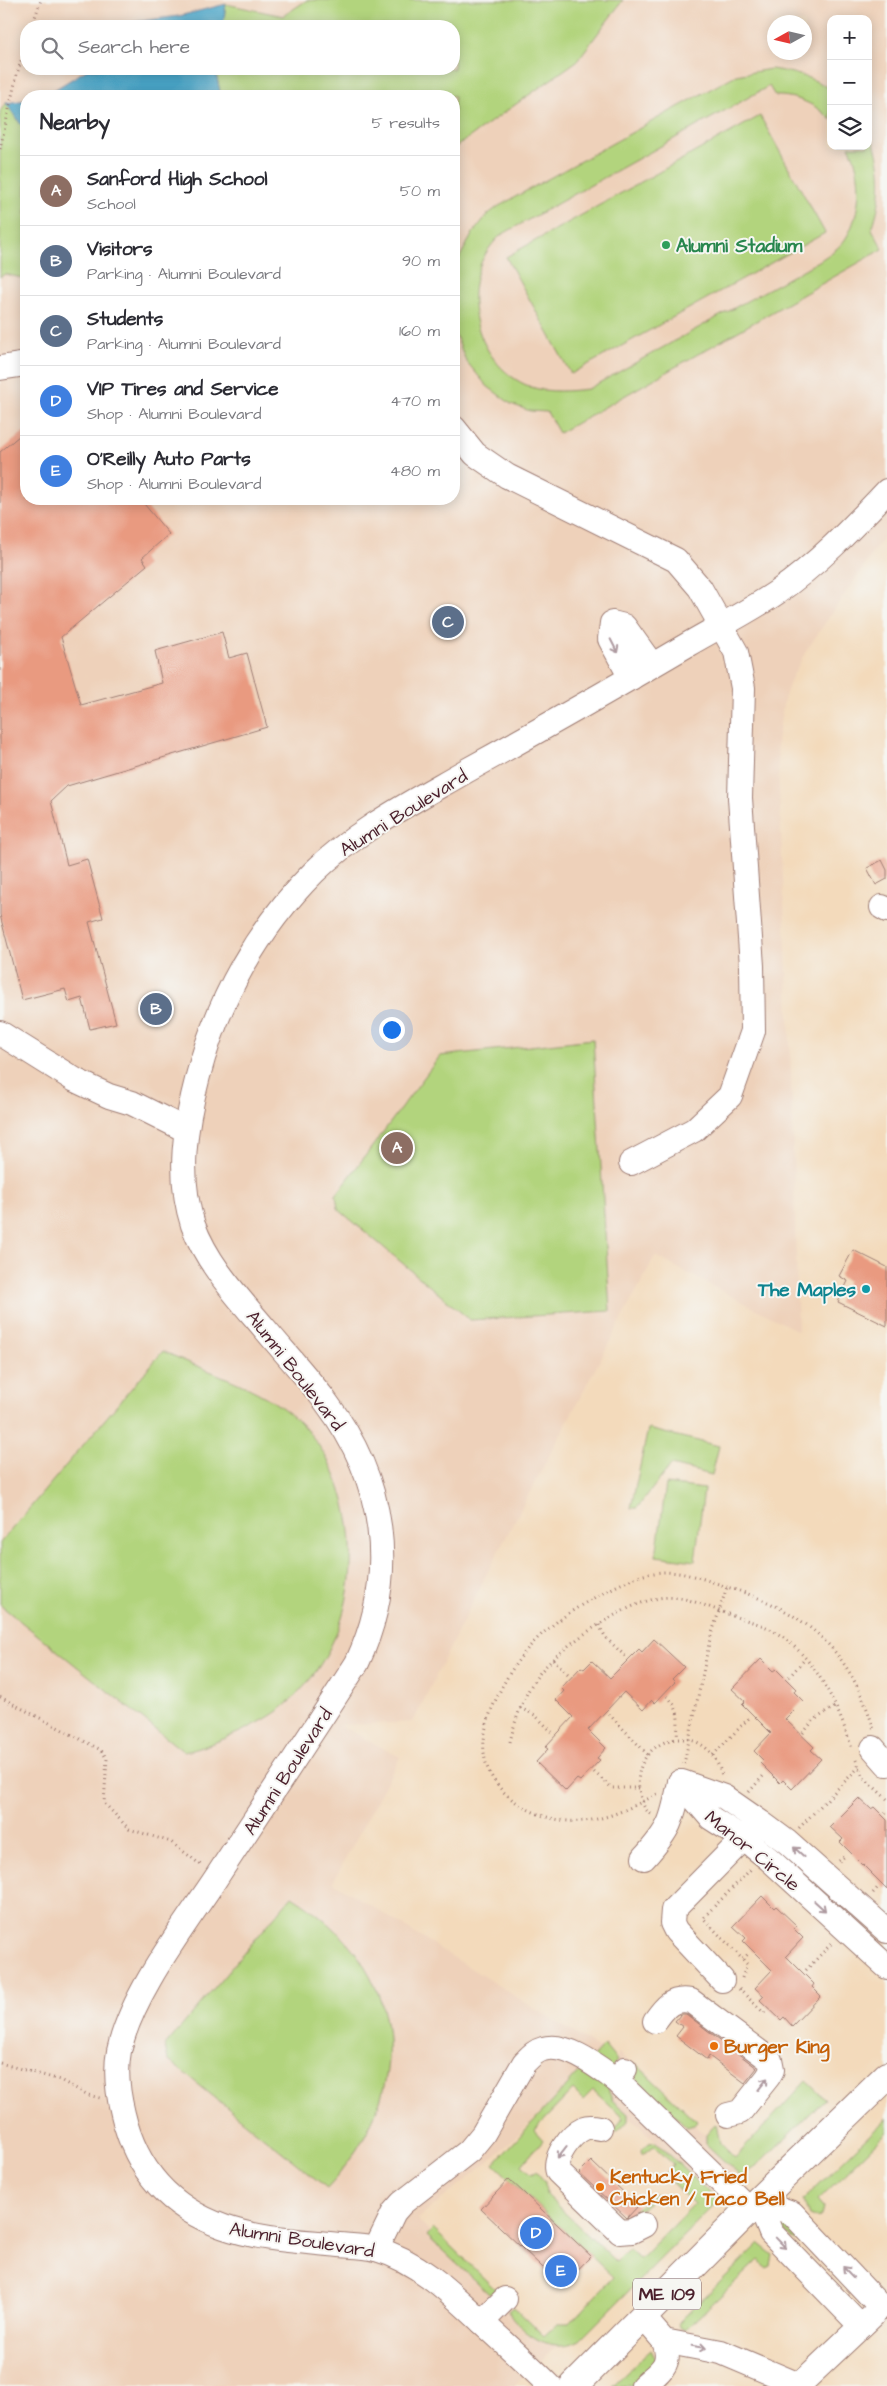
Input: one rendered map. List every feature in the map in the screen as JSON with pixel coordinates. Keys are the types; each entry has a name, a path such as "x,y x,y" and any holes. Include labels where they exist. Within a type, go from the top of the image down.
{"highway":[{"name":"ME 109","path":"574,2386 644,2318 754,2205 887,2076"}],"street":[{"path":"0,368 20,365"},
{"path":"460,435 475,454 507,476 676,560 700,588 722,624 736,652 743,688 740,798 752,966 754,1031 730,1096 694,1130 631,1163"},
{"name":"Alumni Boulevard","path":"550,2386 482,2322 426,2274 376,2249 245,2234 222,2226 183,2208 153,2179 131,2145 120,2103 117,2076 119,2053 132,2010 216,1877 357,1663 367,1642 380,1589 382,1552 376,1504 369,1478 355,1448 327,1404 242,1302 211,1260 201,1242 194,1226 183,1176 186,1130 201,1062 225,998 243,962 260,936 315,872 332,856 399,810 774,594 844,537 887,491"},
{"path":"631,678 610,639 612,624 624,626 652,665"},
{"path":"0,1033 75,1080 109,1096 132,1103 186,1130"},
{"path":"644,1858 664,1836 673,1818 680,1782"},
{"name":"Manor Circle","path":"680,1782 711,1818 787,1842 887,1931"},
{"path":"722,1980 676,1931 672,1923 673,1910 752,1830"},
{"name":"Manor Circle","path":"752,1830 887,1967"},
{"path":"655,2022 672,2002 683,1999 691,2001 770,2060 772,2070 768,2077 740,2112 728,2115"},
{"path":"376,2249 394,2212 402,2203 469,2151 483,2134 524,2063 534,2053 542,2049 554,2047 621,2074 647,2122 690,2141 754,2205 771,2233 861,2326"},
{"path":"600,2128 585,2128 576,2136 558,2155 556,2163 558,2172 620,2232 632,2231 644,2225"},
{"path":"664,2341 721,2352 799,2385 884,2304 792,2213 754,2205"},
{"path":"482,2322 505,2299"},
{"path":"643,2386 664,2366 668,2351 664,2341 644,2318"}],"path":[{"path":"34,20 41,0"},
{"path":"0,149 20,64"},
{"path":"727,1587 710,1640 680,1782 625,1810 594,1820 566,1820 539,1814 500,1790 493,1780 484,1756 484,1742 495,1701 521,1655 558,1620 582,1605 627,1582 652,1573 677,1573 727,1587 773,1603 792,1614 827,1642 845,1665 869,1713 874,1730 880,1756 858,1767 787,1842"},
{"path":"510,1742 520,1708 535,1680 566,1647 599,1625 654,1599 686,1599 773,1630 806,1658 823,1682 836,1706 863,1777 887,1800"},
{"path":"599,1625 606,1638 626,1657"},
{"path":"789,1677 806,1658"},
{"path":"553,1659 568,1674"},
{"path":"667,1696 677,1706 677,1738"},
{"path":"0,1697 101,1750 107,1759 104,1804 129,1829 171,1842 216,1877"},
{"path":"803,1733 814,1720 836,1706"},
{"path":"520,1708 535,1715 552,1732"},
{"path":"609,1714 648,1754"},
{"path":"713,1755 751,1716"},
{"path":"594,1772 612,1788 639,1788"},
{"path":"742,1798 766,1774"},
{"path":"757,1863 703,1918 747,1964 740,1983 736,1986 764,2013 766,2011"},
{"path":"806,1970 833,1942"},
{"path":"743,1959 749,1953"},
{"path":"0,2063 60,2080 88,2095 120,2103"}],"shaded area":[{"path":"0,0 887,0 887,532 806,651 791,679 784,699 777,742 790,1040 798,1331 655,1256 487,1573 413,1722 339,1725 400,1757 333,1882 617,2060 618,2052 739,2166 711,2194 582,2072 498,2154 417,2219 543,2340 562,2341 514,2386 0,2386"}],"green space":[{"path":"307,0 623,0 577,61 460,144 460,90 220,90 216,75 460,75 460,20 224,20 226,4 283,16"},
{"path":"771,69 802,76 827,87 827,116 806,102 790,97 775,96 769,86 501,235 486,253 477,274 474,296 476,319 483,341 495,360 511,376 531,387 552,391 588,389 834,251 846,238 858,205 857,168 851,150 872,150 872,139 877,154 881,179 879,204 872,229 883,249 559,433 547,412 530,411 511,404 487,386 466,361 460,346 460,257 473,233 487,215 499,206 736,75"},
{"path":"6,103 20,123 20,278 5,274 0,277 0,111"},
{"name":"Alumni Stadium","path":"760,116 825,233 571,374 506,257"},
{"path":"593,1039 610,1311 470,1320 338,1209 336,1195 440,1056"},
{"path":"163,1351 257,1392 290,1414 305,1428 327,1460 342,1495 350,1533 351,1572 344,1610 330,1647 310,1679 283,1707 262,1721 221,1740 184,1752 0,1605 0,1543"},
{"path":"648,1429 719,1446 712,1475 671,1465 637,1508 631,1508"},
{"path":"666,1484 704,1489 695,1561 656,1556"},
{"path":"292,1896 331,1925 360,1958 378,1994 387,2032 387,2071 376,2111 356,2150 327,2188 168,2060 165,2046"},
{"path":"604,2045 617,2061 604,2076 612,2100 628,2114 628,2121 618,2132 614,2131 623,2118 593,2090 583,2100 573,2090 534,2130 543,2140 522,2165 532,2174 536,2171 545,2182 546,2195 616,2262 629,2249 640,2259 694,2204 664,2175 673,2164 654,2146 642,2155 641,2151 649,2143 656,2142 718,2201 580,2340 564,2345 548,2344 527,2332 513,2319 509,2311 514,2307 544,2336 558,2323 570,2323 613,2277 494,2164"},
{"path":"635,2063 697,2122 694,2125 687,2127 635,2078 633,2074"},
{"path":"806,2081 825,2099 760,2163 741,2177 706,2144 706,2135 716,2124 720,2143 735,2158"},
{"path":"887,2118 887,2132 818,2200 824,2207 822,2216 817,2218 809,2215 803,2200"},
{"path":"654,2193 655,2195 630,2221 621,2224"},
{"path":"785,2221 800,2238 795,2241 782,2227"},
{"path":"433,2229 495,2289 495,2292 489,2294 427,2236"},
{"path":"759,2244 773,2255 771,2265 767,2267 758,2260 688,2327 685,2329 679,2326 678,2323"},
{"path":"651,2350 656,2360 636,2386 612,2386"}],"water":[{"path":"226,4 224,20 148,20 179,16"},
{"path":"78,75 216,75 220,90 54,90"},
{"path":"20,101 20,123 6,103"}],"building":[{"path":"20,435 20,505 145,505 169,534 142,558 147,565 61,637 81,705 162,683 155,651 222,632 229,658 247,653 267,727 67,786 51,801 67,865 87,859 103,918 89,922 116,1023 90,1029 82,998 69,1002 65,989 22,1000 0,915 0,452"},
{"path":"882,860 887,870 887,879 876,885 867,868"},
{"name":"The Maples","path":"853,1250 887,1267 887,1326 838,1302 848,1281 839,1276"},
{"path":"654,1639 684,1667 672,1679 675,1682 655,1703 652,1700 643,1710 624,1692 588,1730 606,1748 597,1758 600,1760 580,1781 577,1779 566,1791 536,1762 548,1749 545,1747 573,1717 556,1700 564,1691 561,1688 581,1667 584,1669 592,1661 610,1678 639,1649 642,1652"},
{"path":"761,1659 773,1671 776,1669 796,1689 794,1692 803,1701 785,1719 814,1747 811,1750 821,1759 792,1789 783,1780 780,1783 760,1763 763,1760 754,1751 771,1733 742,1704 745,1701 732,1689"},
{"path":"859,1798 871,1809 874,1807 887,1820 887,1889 840,1842 843,1839 830,1827"},
{"path":"762,1896 774,1908 776,1906 797,1926 794,1929 803,1938 786,1956 814,1984 812,1987 821,1996 792,2026 784,2017 781,2020 760,2000 764,1996 755,1988 772,1970 743,1941 746,1938 733,1926"},
{"name":"Burger King","path":"681,2014 686,2014 757,2068 745,2083 709,2056 707,2060 676,2036 683,2027 675,2021"},
{"name":"Kentucky Fried Chicken / Taco Bell","path":"591,2161 638,2206 627,2218 579,2173"},
{"path":"509,2179 591,2256 562,2286 481,2209"}],"place":[{"name":"Alumni Stadium","path":"666,245"},
{"name":"Students","path":"448,622"},
{"name":"Visitors","path":"156,1009"},
{"name":"Sanford High School","path":"397,1148"},
{"name":"The Maples","path":"866,1289"},
{"name":"Burger King","path":"714,2046"},
{"name":"Kentucky Fried Chicken / Taco Bell","path":"600,2187"},
{"name":"VIP Tires and Service","path":"536,2233"},
{"name":"O'Reilly Auto Parts","path":"561,2271"}]}
